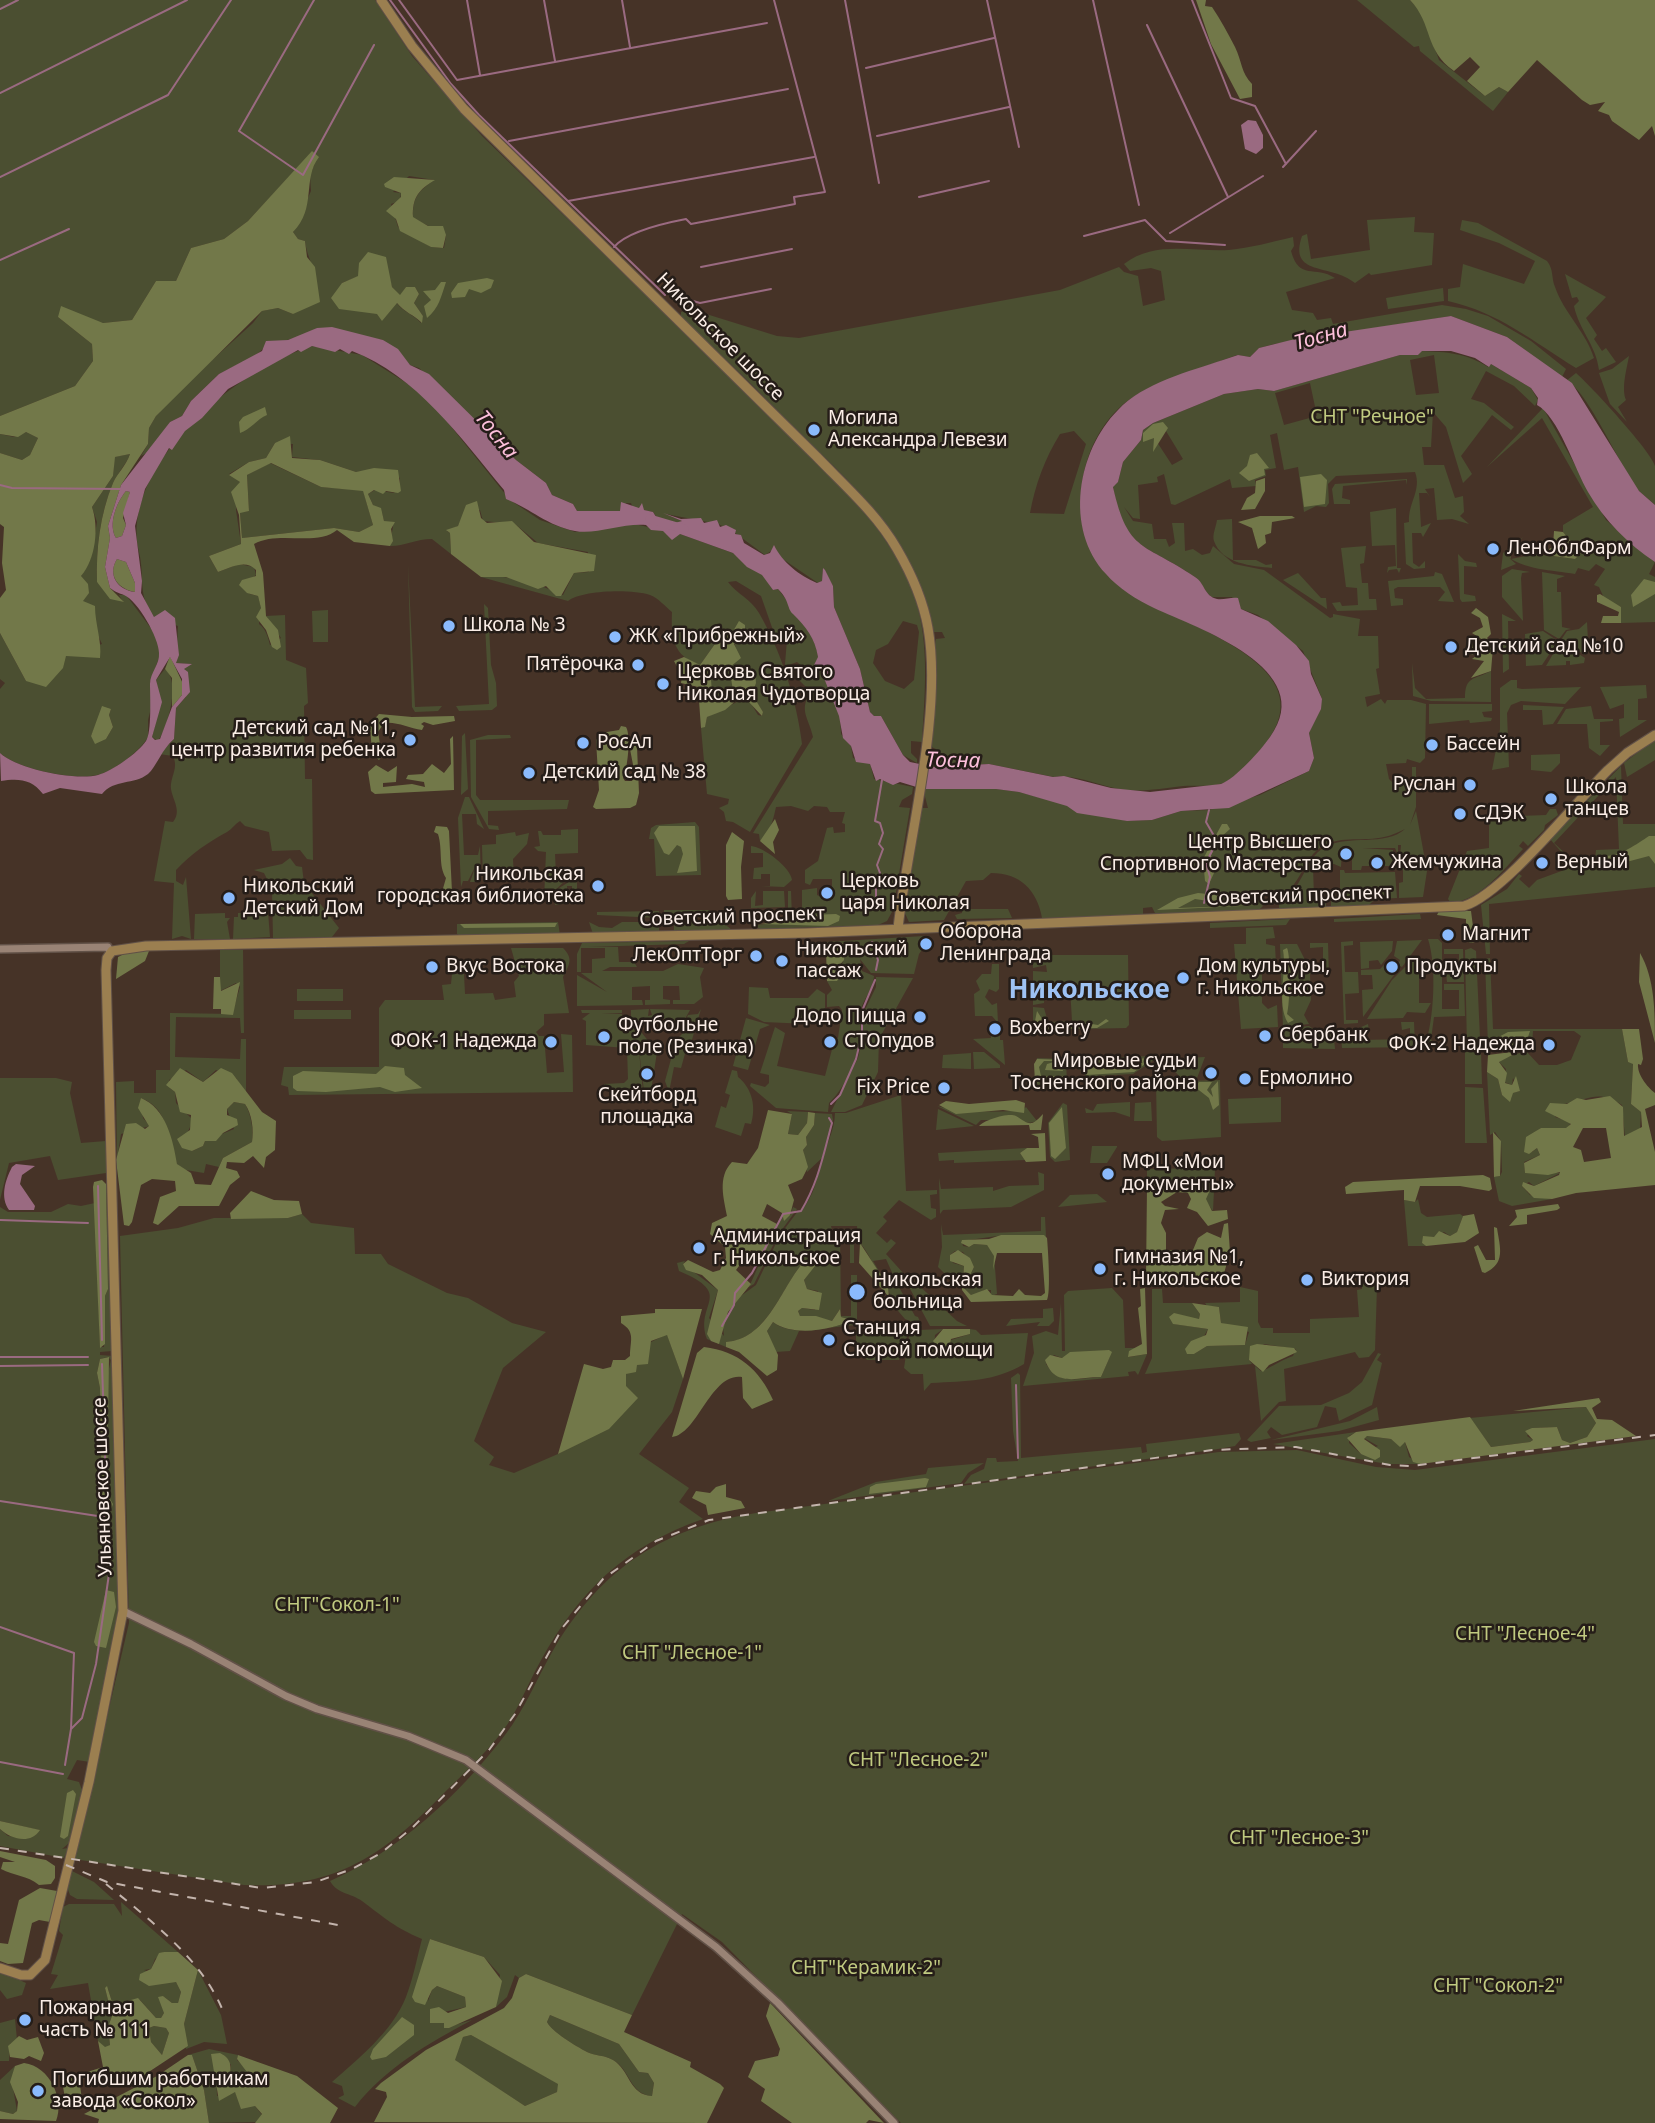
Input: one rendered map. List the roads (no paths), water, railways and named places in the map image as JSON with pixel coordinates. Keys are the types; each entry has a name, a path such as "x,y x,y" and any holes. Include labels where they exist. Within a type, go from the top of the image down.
{"main road":[{"name":"Никольское шоссе","path":"381,0 412,46 464,109 771,411 884,529 913,580 928,627 930,682 925,746 898,928"},
{"name":"Советский проспект","path":"110,953 121,947 146,946 433,942 898,928 1464,906 1501,883 1614,765 1655,735"},
{"name":"Ульяновское шоссе","path":"0,1968 30,1975 45,1960 89,1782 123,1611 106,970 110,953"}],"street":[{"name":"Советский проспект","path":"0,949 108,947 110,953"},
{"path":"123,1611 196,1646 286,1696 317,1709 408,1736 466,1760 716,1947 769,1995 894,2123"}],"water":[{"path":"1248,120 1256,121 1263,135 1263,148 1256,154 1245,149 1241,125"},
{"path":"1451,316 1507,337 1572,383 1639,491 1655,505 1655,562 1626,539 1601,512 1552,420 1537,405 1538,398 1531,388 1491,364 1489,367 1475,358 1451,351 1422,351 1418,355 1400,355 1274,391 1258,389 1224,394 1153,423 1143,430 1141,440 1123,462 1118,482 1113,487 1125,524 1140,544 1195,577 1213,597 1238,598 1241,609 1268,621 1296,645 1309,661 1311,674 1322,699 1321,709 1309,733 1314,758 1309,771 1229,808 1181,811 1152,820 1127,821 1077,813 1067,806 1019,792 996,789 923,789 900,782 893,785 880,779 876,781 870,764 856,762 851,746 843,738 839,716 820,668 814,665 818,657 815,644 791,612 785,597 778,589 773,590 762,575 747,567 733,553 680,534 672,540 663,531 651,530 646,525 583,532 565,529 548,521 506,499 504,490 453,429 397,375 352,351 349,354 340,349 335,352 312,346 301,352 298,350 228,389 202,418 185,431 172,450 169,448 145,489 135,526 141,593 154,617 165,610 175,618 179,655 176,663 192,664 184,669 188,672 190,692 176,708 174,739 154,767 137,780 112,786 102,794 60,788 43,794 34,785 24,781 1,781 0,753 32,769 61,775 88,776 104,773 117,766 146,741 150,722 150,680 158,661 158,646 147,621 135,604 110,588 105,567 110,538 108,526 121,485 170,422 182,416 191,401 219,374 262,351 266,341 288,340 317,328 332,327 383,340 398,349 410,365 429,374 516,460 546,483 552,495 573,504 577,511 620,511 621,502 639,508 642,503 644,510 653,512 661,523 669,527 682,521 663,513 681,519 701,518 704,523 717,520 720,527 726,525 736,530 735,534 741,535 744,543 764,555 770,553 774,545 792,568 817,583 822,581 823,568 833,586 834,607 860,669 870,712 874,716 881,716 903,755 910,762 939,768 959,762 970,765 989,764 1053,777 1064,776 1111,788 1150,792 1221,784 1240,770 1270,737 1281,713 1279,691 1267,672 1247,654 1141,601 1122,589 1106,574 1093,556 1084,535 1081,490 1085,468 1104,427 1118,410 1140,392 1182,374 1238,355 1250,357 1259,348 1291,340","holes":["126,491 130,492 123,513 126,525 122,536 116,538 114,514","117,559 126,562 135,583 135,592 119,585 114,576","170,657 182,679 182,695 172,707 160,739 155,740 152,737 162,702 156,680"]},
{"path":"16,1164 35,1166 22,1175 20,1184 35,1206 34,1210 9,1210 6,1205 6,1183 12,1167"}],"waterway":[{"path":"0,9 18,0"},
{"path":"0,93 187,0"},
{"path":"0,177 168,95 231,0"},
{"path":"314,0 239,131 303,175 374,45"},
{"path":"390,0 451,84 479,115 665,295"},
{"path":"399,0 457,80 767,23"},
{"path":"467,0 480,75"},
{"path":"544,0 555,61"},
{"path":"622,0 630,47"},
{"path":"614,247 628,237 668,223 686,219 691,224 795,204 794,197 825,192 774,0"},
{"path":"845,0 879,183"},
{"path":"987,0 1019,147"},
{"path":"1093,0 1139,205"},
{"path":"1192,0 1231,98 1255,106 1286,164"},
{"path":"1147,25 1228,197"},
{"path":"866,68 994,38"},
{"path":"509,141 788,89"},
{"path":"877,136 1009,107"},
{"path":"1283,167 1316,131"},
{"path":"568,201 814,157"},
{"path":"1170,233 1263,176"},
{"path":"919,197 989,181"},
{"path":"1084,236 1145,220 1166,241 1225,245"},
{"path":"0,260 69,229"},
{"path":"701,267 792,249"},
{"path":"683,298 700,303 771,289"},
{"path":"0,485 12,488 121,489"},
{"name":"Тосна","path":"650,519 684,529"},
{"path":"876,910 876,882 880,873 877,865 883,849 879,844 883,833 880,823 875,821 882,780"},
{"path":"1204,903 1210,877 1206,863 1217,841 1206,822 1209,810"},
{"path":"872,942 878,960 876,970"},
{"path":"831,1104 840,1095 856,1059 862,1034 862,1011 875,980"},
{"path":"722,1326 734,1305 735,1293 752,1273 783,1214 801,1211 807,1201 826,1147 832,1123 829,1118"},
{"path":"98,1186 102,1340"},
{"path":"0,1220 88,1223"},
{"path":"0,1357 88,1357"},
{"path":"71,1729 82,1718 96,1664 109,1574 102,1364"},
{"path":"0,1366 88,1365"},
{"path":"1016,1385 1018,1458"},
{"path":"0,1501 104,1517"},
{"path":"0,1627 74,1653 71,1729 65,1765"},
{"path":"0,1762 63,1774"}],"railway":[{"path":"0,1848 262,1888 316,1882 352,1869 381,1853 412,1828 489,1750 515,1714 563,1627 603,1579 656,1541 709,1520 1212,1450 1296,1447 1390,1465 1411,1466 1655,1435"},
{"path":"66,1865 107,1882 338,1925"},
{"path":"106,1884 188,1957 214,1992 223,2011"}],"place":[{"name":"Могила Александра Левези","path":"814,430"},
{"name":"ЛенОблФарм","path":"1493,549"},
{"name":"Школа № 3","path":"449,626"},
{"name":"ЖК «Прибрежный»","path":"615,637"},
{"name":"Детский сад №10","path":"1451,647"},
{"name":"Пятёрочка","path":"638,665"},
{"name":"Церковь Святого Николая Чудотворца","path":"663,684"},
{"name":"Детский сад №11, центр развития ребенка","path":"410,740"},
{"name":"РосАл","path":"583,743"},
{"name":"Бассейн","path":"1432,745"},
{"name":"Детский сад № 38","path":"529,773"},
{"name":"Руслан","path":"1470,785"},
{"name":"Школа танцев","path":"1551,799"},
{"name":"СДЭК","path":"1460,814"},
{"name":"Центр Высшего Спортивного Мастерства","path":"1346,854"},
{"name":"Жемчужина","path":"1377,863"},
{"name":"Верный","path":"1542,863"},
{"name":"Никольская городская библиотека","path":"598,886"},
{"name":"Церковь царя Николая","path":"827,893"},
{"name":"Никольский Детский Дом","path":"229,898"},
{"name":"Магнит","path":"1448,935"},
{"name":"Оборона Ленинграда","path":"926,944"},
{"name":"ЛекОптТорг","path":"756,956"},
{"name":"Никольский пассаж","path":"782,961"},
{"name":"Вкус Востока","path":"432,967"},
{"name":"Продукты","path":"1392,967"},
{"name":"Дом культуры, г. Никольское","path":"1183,978"},
{"name":"Додо Пицца","path":"920,1017"},
{"name":"Boxberry","path":"995,1029"},
{"name":"Сбербанк","path":"1265,1036"},
{"name":"Футбольне поле (Резинка)","path":"604,1037"},
{"name":"ФОК-1 Надежда","path":"551,1042"},
{"name":"СТОпудов","path":"830,1042"},
{"name":"ФОК-2 Надежда","path":"1549,1045"},
{"name":"Мировые судьи Тосненского района","path":"1211,1073"},
{"name":"Скейтборд площадка","path":"647,1074"},
{"name":"Ермолино","path":"1245,1079"},
{"name":"Fix Price","path":"944,1088"},
{"name":"МФЦ «Мои документы»","path":"1108,1174"},
{"name":"Администрация г. Никольское","path":"699,1248"},
{"name":"Гимназия №1, г. Никольское","path":"1100,1269"},
{"name":"Виктория","path":"1307,1280"},
{"name":"Никольская больница","path":"857,1292"},
{"name":"Станция Скорой помощи","path":"829,1340"},
{"name":"Пожарная часть № 111","path":"25,2020"},
{"name":"Погибшим работникам завода «Сокол»","path":"38,2091"}],"district":[{"name":"Никольское","path":"1089,991"}],"park label":[{"name":"СНТ \"Речное\"","path":"1372,418"},
{"name":"СНТ\"Сокол-1\"","path":"337,1606"},
{"name":"СНТ \"Лесное-4\"","path":"1525,1635"},
{"name":"СНТ \"Лесное-1\"","path":"692,1654"},
{"name":"СНТ \"Лесное-2\"","path":"918,1761"},
{"name":"СНТ \"Лесное-3\"","path":"1299,1839"},
{"name":"СНТ\"Керамик-2\"","path":"866,1969"},
{"name":"СНТ \"Сокол-2\"","path":"1498,1987"}]}
